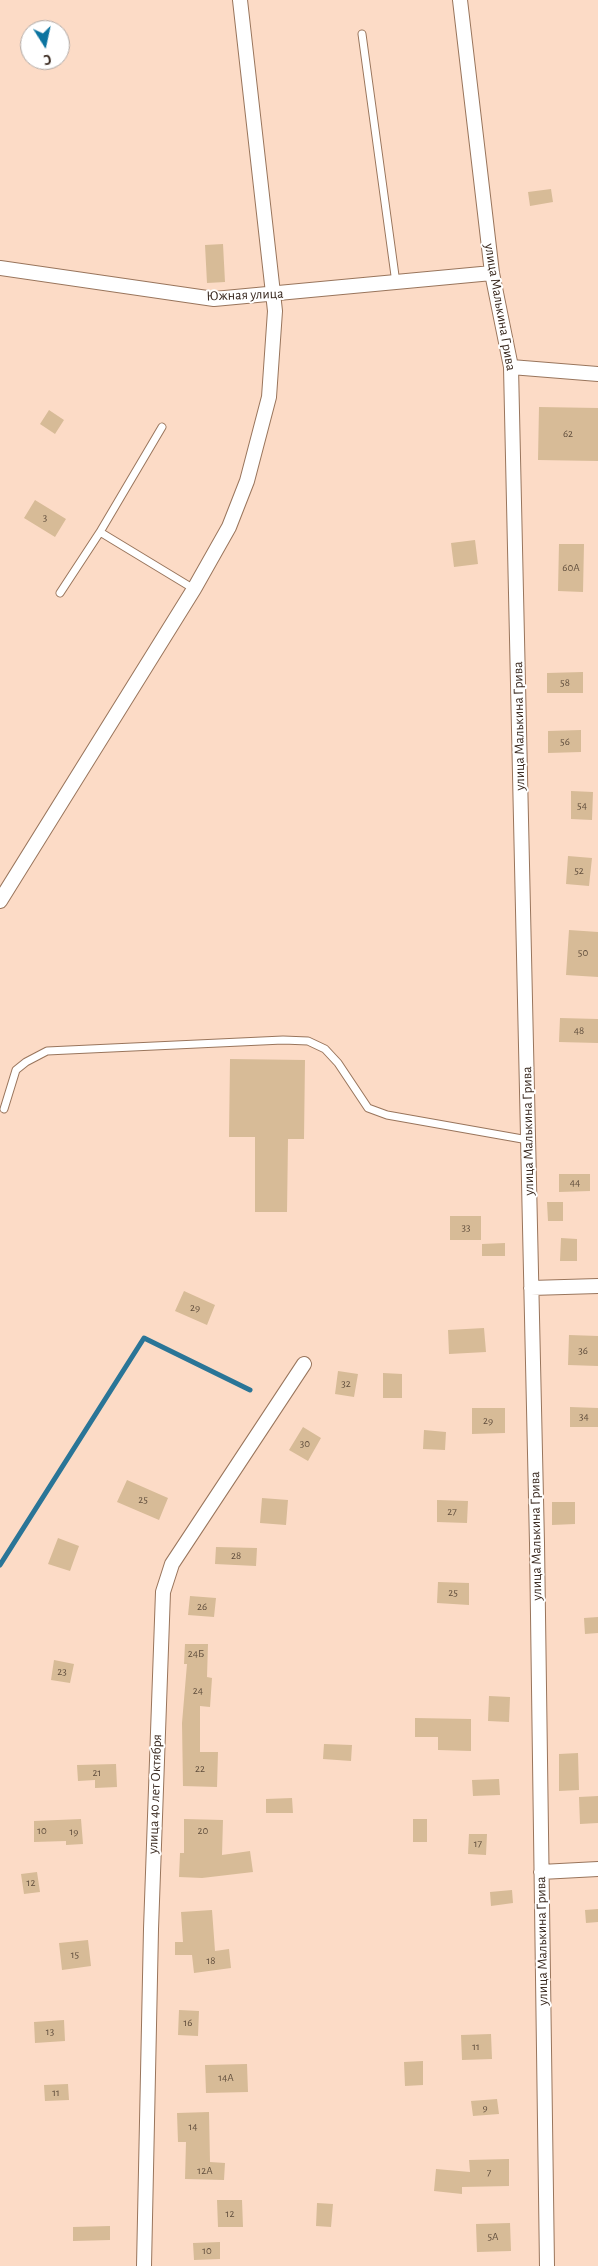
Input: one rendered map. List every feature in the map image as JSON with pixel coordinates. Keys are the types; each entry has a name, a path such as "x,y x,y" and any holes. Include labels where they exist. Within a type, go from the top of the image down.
{"street":[{"path":"0,901 194,589 229,527 247,481 269,397 275,311 265,237 264,197 240,0"},
{"name":"улица Малькина Грива","path":"460,0 492,273 511,366 531,1288 547,2266"},
{"name":"Южная улица","path":"0,268 214,299 273,295 492,273"},
{"path":"511,366 598,374"},
{"path":"531,1288 598,1286"},
{"name":"улица 40 лет Октября","path":"144,2266 152,1919 163,1592 172,1564 304,1364"},
{"path":"541,1872 598,1869"}],"lane":[{"path":"362,34 396,283"},
{"path":"60,593 100,532 162,427"},
{"path":"100,532 194,589"},
{"path":"4,1109 16,1070 26,1062 47,1051 283,1040 308,1041 324,1048 338,1063 368,1108 387,1114 528,1140"}],"building":[{"path":"551,189 553,202 530,206 528,192"},
{"path":"223,244 225,282 207,283 205,245"},
{"path":"539,407 598,408 598,461 538,460"},
{"path":"49,410 64,420 55,434 40,424"},
{"path":"35,500 66,519 55,537 24,518"},
{"path":"475,540 478,564 454,567 451,543"},
{"path":"559,544 584,544 583,592 558,591"},
{"path":"583,672 583,693 547,693 547,673"},
{"path":"581,730 581,752 548,753 548,731"},
{"path":"571,791 593,792 592,820 571,819"},
{"path":"568,856 592,858 589,886 566,884"},
{"path":"569,930 598,932 598,977 566,975"},
{"path":"560,1018 598,1019 598,1043 559,1042"},
{"path":"230,1059 305,1060 304,1139 288,1139 287,1212 255,1212 255,1137 229,1137"},
{"path":"559,1174 590,1174 590,1191 559,1192"},
{"path":"547,1202 563,1202 563,1221 548,1221"},
{"path":"450,1216 481,1216 481,1240 450,1240"},
{"path":"561,1238 577,1239 577,1261 560,1261"},
{"path":"505,1243 505,1256 482,1256 482,1244"},
{"path":"184,1291 215,1305 207,1325 175,1311"},
{"path":"484,1328 486,1352 449,1354 448,1330"},
{"path":"569,1335 598,1336 598,1366 568,1365"},
{"path":"338,1371 358,1374 354,1397 335,1394"},
{"path":"383,1373 402,1374 402,1398 383,1398"},
{"path":"570,1407 598,1408 598,1427 570,1427"},
{"path":"472,1408 505,1408 505,1433 472,1434"},
{"path":"303,1427 321,1438 308,1461 289,1450"},
{"path":"424,1430 446,1432 445,1450 423,1449"},
{"path":"127,1480 168,1498 159,1520 117,1502"},
{"path":"262,1498 288,1500 286,1525 260,1523"},
{"path":"437,1500 468,1501 467,1523 437,1522"},
{"path":"552,1502 575,1502 575,1524 552,1525"},
{"path":"58,1538 79,1546 70,1571 48,1564"},
{"path":"216,1547 257,1548 256,1566 215,1564"},
{"path":"438,1582 469,1583 469,1605 437,1603"},
{"path":"190,1596 216,1598 214,1617 188,1615"},
{"path":"598,1617 598,1633 585,1634 584,1618"},
{"path":"185,1644 208,1644 207,1677 212,1678 210,1707 200,1706 200,1752 218,1752 217,1787 183,1786 182,1723 187,1664 184,1664"},
{"path":"54,1660 74,1664 70,1683 51,1680"},
{"path":"489,1696 510,1697 509,1722 488,1721"},
{"path":"415,1718 471,1719 471,1751 438,1750 438,1737 415,1737"},
{"path":"324,1744 352,1745 351,1761 323,1759"},
{"path":"578,1753 579,1790 559,1791 559,1754"},
{"path":"116,1764 117,1787 95,1788 95,1780 78,1781 77,1765"},
{"path":"499,1779 500,1795 473,1796 472,1780"},
{"path":"598,1796 598,1823 580,1824 579,1797"},
{"path":"292,1798 293,1813 266,1813 266,1799"},
{"path":"81,1819 83,1844 66,1845 66,1841 34,1842 34,1821"},
{"path":"184,1819 223,1820 222,1855 250,1851 253,1872 202,1878 179,1877 180,1853 184,1853"},
{"path":"413,1819 427,1819 427,1842 413,1842"},
{"path":"469,1834 487,1834 486,1855 468,1854"},
{"path":"37,1872 40,1892 24,1894 21,1874"},
{"path":"512,1890 513,1903 491,1906 490,1892"},
{"path":"598,1909 598,1922 586,1923 585,1910"},
{"path":"212,1910 215,1951 229,1949 231,1968 194,1973 192,1955 175,1955 175,1942 183,1942 181,1912"},
{"path":"88,1940 91,1966 62,1970 59,1943"},
{"path":"179,2010 199,2011 198,2036 178,2035"},
{"path":"64,2020 65,2041 35,2043 34,2022"},
{"path":"491,2034 492,2059 462,2060 461,2035"},
{"path":"423,2061 423,2085 405,2086 404,2062"},
{"path":"247,2064 248,2092 206,2093 205,2065"},
{"path":"68,2084 69,2100 45,2101 44,2085"},
{"path":"497,2099 499,2114 473,2116 471,2101"},
{"path":"209,2112 210,2162 225,2163 224,2180 185,2179 186,2142 178,2142 177,2113"},
{"path":"509,2159 509,2186 462,2187 462,2194 434,2191 436,2169 470,2172 469,2160"},
{"path":"217,2200 242,2200 243,2227 218,2227"},
{"path":"317,2203 333,2204 331,2227 316,2226"},
{"path":"510,2223 511,2251 477,2252 476,2224"},
{"path":"110,2226 110,2240 73,2241 73,2227"},
{"path":"220,2242 220,2259 194,2260 193,2243"}],"waterway":[{"path":"0,1565 144,1338 250,1390"}]}
